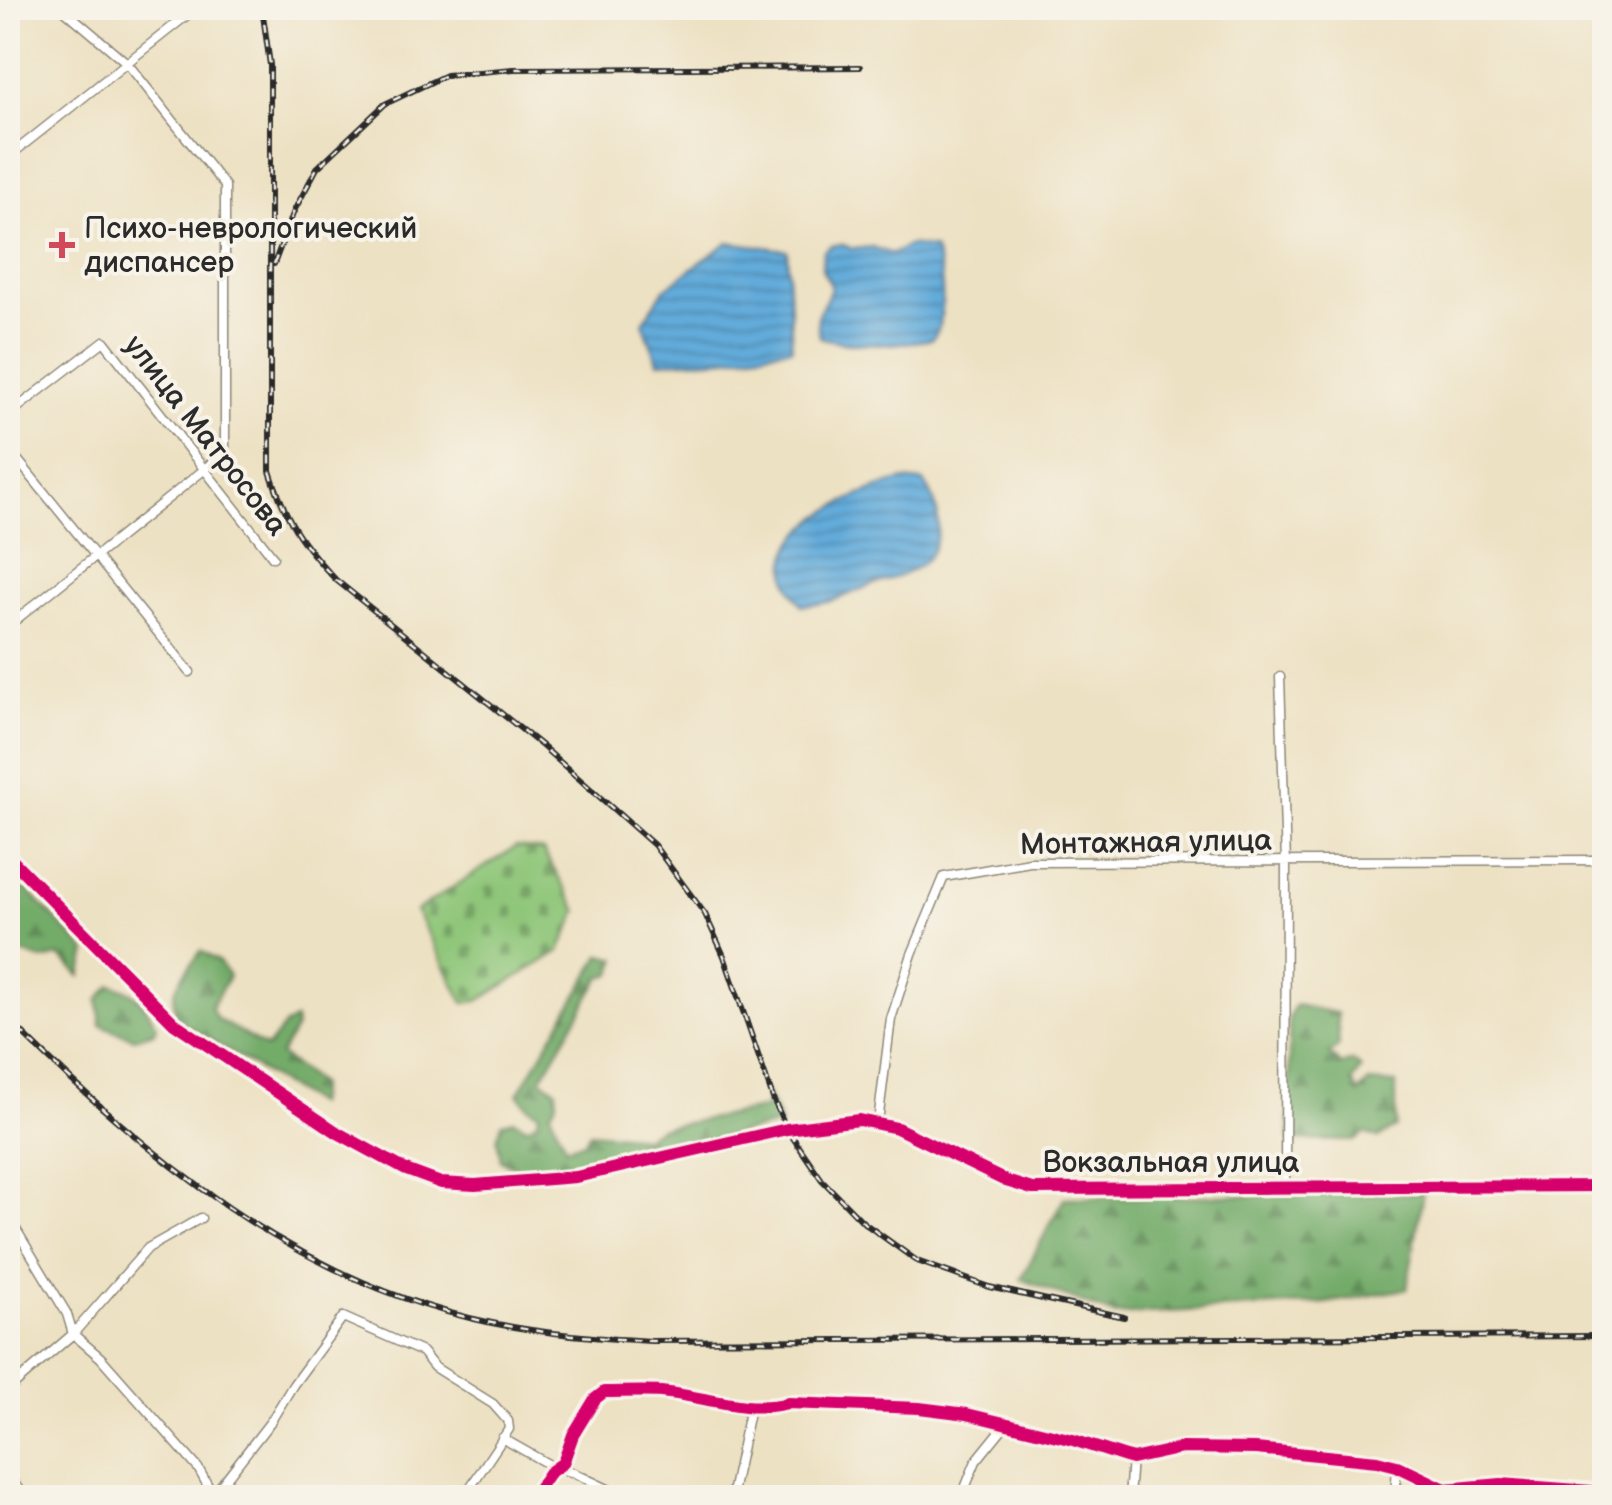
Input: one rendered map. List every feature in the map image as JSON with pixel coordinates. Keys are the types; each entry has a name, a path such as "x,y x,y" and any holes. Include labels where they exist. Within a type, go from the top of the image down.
{"street":[{"path":"8,626 225,450 225,186 127,63 62,8"},
{"path":"8,157 196,8"},
{"name":"улица Матросова","path":"8,415 104,341 273,557"},
{"path":"8,448 190,672"},
{"path":"1280,677 1286,864 1285,1187"},
{"name":"Вокзальная улица","path":"8,856 174,1023 361,1146 424,1177 458,1185 576,1176 832,1122 878,1122 1006,1182 1032,1190 1604,1186"},
{"name":"Монтажная улица","path":"878,1122 891,1020 912,954 944,877 1030,862 1604,860"},
{"path":"8,1216 67,1314 73,1334 100,1358 198,1468 214,1497 342,1317 422,1352 434,1367 494,1404 510,1426 462,1498"},
{"path":"8,1390 73,1334 148,1248 201,1218"},
{"path":"532,1498 548,1473 563,1462 573,1435 595,1399 604,1392 661,1392 769,1408 788,1403 919,1408 967,1414 1074,1440 1132,1459 1182,1448 1238,1449 1397,1466 1448,1493 1501,1484 1604,1492"},
{"path":"732,1498 750,1407"},
{"path":"961,1498 976,1460 1006,1424"},
{"path":"502,1438 556,1468 627,1498"},
{"path":"1129,1498 1132,1459"},
{"path":"1395,1498 1397,1466"},
{"path":"8,1475 24,1498"}],"green space":[{"path":"516,847 543,851 578,911 560,951 478,1001 464,1003 416,911"},
{"path":"8,870 87,952 81,976 60,956 42,960 16,951 8,958"},
{"path":"201,951 218,961 229,976 211,1007 217,1019 267,1048 284,1026 295,1020 296,1028 280,1055 319,1084 316,1105 177,1019 175,990"},
{"path":"601,955 617,959 612,974 601,977 541,1079 556,1090 557,1102 550,1112 566,1147 584,1142 590,1132 645,1137 660,1128 766,1108 766,1092 781,1124 576,1170 553,1166 541,1174 520,1170 501,1160 497,1139 502,1123 514,1120 527,1127 538,1121 539,1113 518,1094"},
{"path":"111,985 139,999 157,1026 155,1032 134,1038 101,1025 98,1000"},
{"path":"1295,1005 1337,1013 1339,1046 1329,1054 1341,1065 1353,1061 1361,1068 1352,1082 1358,1093 1369,1082 1396,1084 1396,1127 1378,1138 1365,1133 1355,1141 1289,1140 1289,1017"},
{"path":"1423,1193 1407,1289 1326,1303 1114,1315 1021,1279 1064,1198"}],"water":[{"path":"728,242 787,250 792,348 712,360 658,362 643,323 664,289"},
{"path":"841,244 853,249 872,247 892,254 910,245 934,249 942,295 940,321 932,339 875,344 820,337 818,316 831,288 822,268 823,252"},
{"path":"904,480 924,482 935,504 936,541 923,562 913,570 837,599 802,605 788,581 787,559 796,539 812,522 834,508"}],"railway":[{"path":"262,8 270,65 270,471 296,530 336,580 542,746 654,845 705,914 787,1129 822,1180 864,1223 917,1261 989,1287 1124,1317"},
{"path":"274,264 294,211 317,168 385,104 446,75 514,69 860,67"},
{"path":"8,1019 114,1119 229,1207 354,1278 421,1304 492,1323 571,1335 651,1341 1604,1336"}],"cycle path":[{"path":"8,856 174,1023 338,1133 406,1170 441,1183 475,1185 576,1177 787,1129 859,1120 897,1128 1006,1181 1032,1189 1604,1186"},
{"path":"532,1498 549,1473 563,1463 573,1435 595,1399 604,1392 661,1392 756,1406 788,1403 919,1408 967,1414 1132,1459 1182,1448 1256,1449 1377,1461 1445,1489 1501,1484 1604,1492"}],"place":[{"name":"Психо-неврологический диспансер","path":"62,245"}]}
